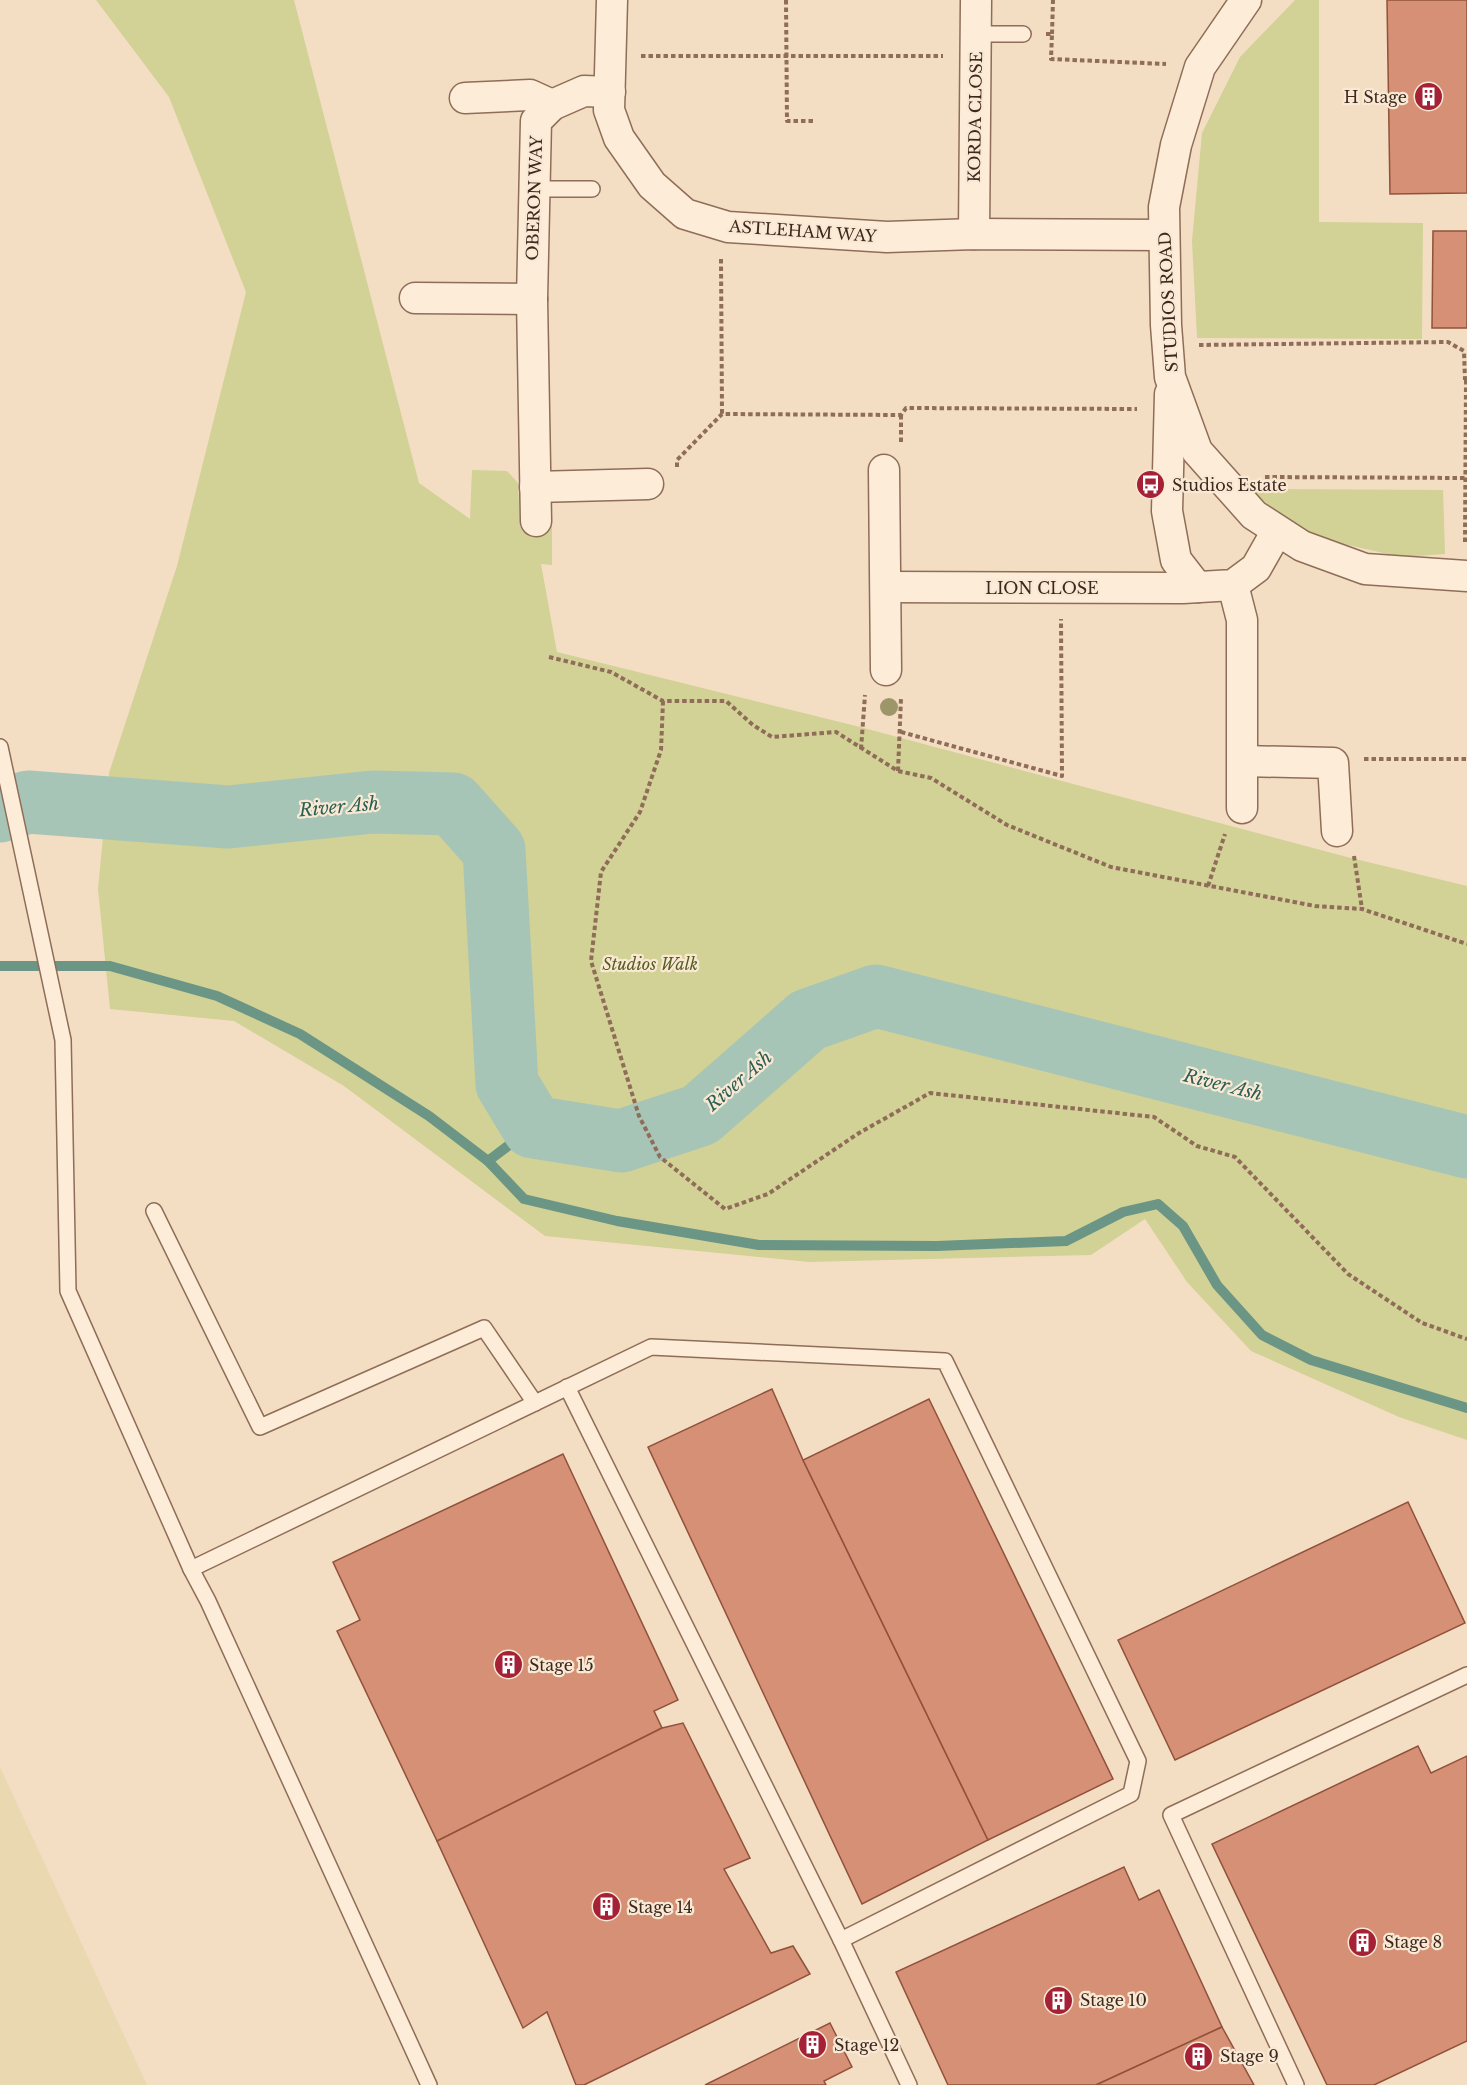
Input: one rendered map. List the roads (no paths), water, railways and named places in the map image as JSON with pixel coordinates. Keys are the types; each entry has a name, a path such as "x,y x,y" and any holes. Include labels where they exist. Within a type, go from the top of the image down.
{"street":[{"name":"ASTLEHAM WAY","path":"612,0 609,110 619,138 652,185 685,214 728,227 887,237 974,234 1164,235"},
{"name":"KORDA CLOSE","path":"974,234 976,0"},
{"name":"STUDIOS ROAD","path":"1246,0 1200,67 1176,145 1164,207 1170,377 1197,451 1254,515 1302,546 1365,569 1466,576"},
{"path":"465,98 530,95 552,105 584,91 610,92"},
{"name":"OBERON WAY","path":"536,521 531,299 533,189 536,121 552,105"},
{"path":"415,298 531,299"},
{"path":"1170,377 1167,511 1176,560 1197,588"},
{"path":"884,470 886,676"},
{"path":"535,487 648,484"},
{"path":"1242,808 1242,620 1233,585 1256,568 1277,531"},
{"name":"LION CLOSE","path":"886,587 1197,588 1233,585"},
{"path":"1243,761 1333,763 1337,831"}],"lane":[{"path":"976,45 1023,34"},
{"path":"533,189 592,189"},
{"path":"0,747 63,1040 68,1291 191,1569 208,1601 429,2085"},
{"path":"154,1210 260,1427 484,1328 535,1403"},
{"path":"191,1569 651,1347 945,1361 1138,1761 1131,1794 841,1940"},
{"path":"567,1387 841,1940 909,2085"},
{"path":"1296,2085 1171,1815 1467,1675"}],"waterway":[{"name":"River Ash","path":"0,811 28,802 228,817 373,802 453,804 494,850 507,1084 533,1127 621,1141 700,1115 808,1020 876,996 1467,1147"},
{"path":"0,966 110,966 217,996 300,1034 429,1116 488,1161 524,1199 617,1221 759,1245 937,1246 1066,1241 1123,1212 1158,1204 1183,1226 1217,1285 1262,1335 1311,1360 1467,1408"},
{"path":"488,1161 533,1127"}],"place":[{"name":"H Stage","path":"1428,97"},
{"name":"Studios Estate","path":"1151,485"},
{"name":"Stage 15","path":"508,1665"},
{"name":"Stage 14","path":"607,1907"},
{"name":"Stage 8","path":"1363,1942"},
{"name":"Stage 10","path":"1059,2000"},
{"name":"Stage 12","path":"813,2045"},
{"name":"Stage 9","path":"1199,2056"}],"park label":[{"name":"Studios Walk","path":"650,964"}]}
